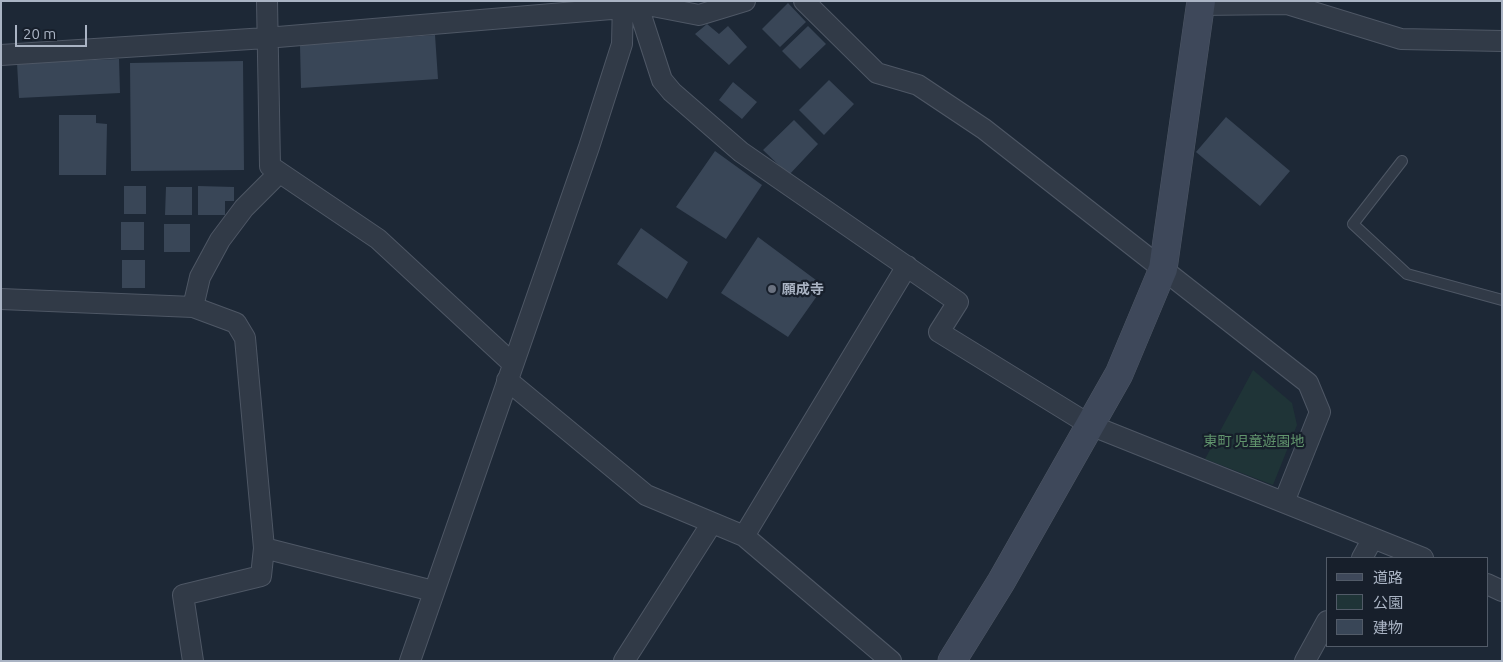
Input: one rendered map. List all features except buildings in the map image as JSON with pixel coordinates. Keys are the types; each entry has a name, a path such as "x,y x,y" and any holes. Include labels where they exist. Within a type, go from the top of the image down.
{"street":[{"path":"267,1 266,38 270,166 378,239 510,372 646,495 744,536 891,661"},
{"path":"1,55 266,38 628,4 698,15 745,1"},
{"path":"804,1 877,73 918,85 984,129 1308,383 1320,412 1284,502"},
{"path":"952,661 1000,582 1119,374 1140,327 1162,269 1200,3 1287,4 1401,38 1502,40"},
{"path":"628,4 662,80 672,92 741,152 958,302 939,332 1090,425 1420,557"},
{"path":"410,661 589,147 622,44 628,4"},
{"path":"193,307 200,277 220,240 244,208 279,173"},
{"path":"744,536 907,266"},
{"path":"1,299 193,307 236,323 245,338 264,548 261,576 183,595 193,661"},
{"path":"624,661 712,523"},
{"path":"1363,557 1373,538"},
{"path":"264,548 433,592"},
{"path":"1488,584 1502,591"},
{"path":"1305,661 1326,623"}],"lane":[{"path":"1402,161 1353,224 1407,274 1502,300"}],"green space":[{"name":"東町 児童遊園地","path":"1253,370 1292,403 1297,425 1273,485 1205,459"}],"place":[{"name":"願成寺","path":"772,289"}]}
